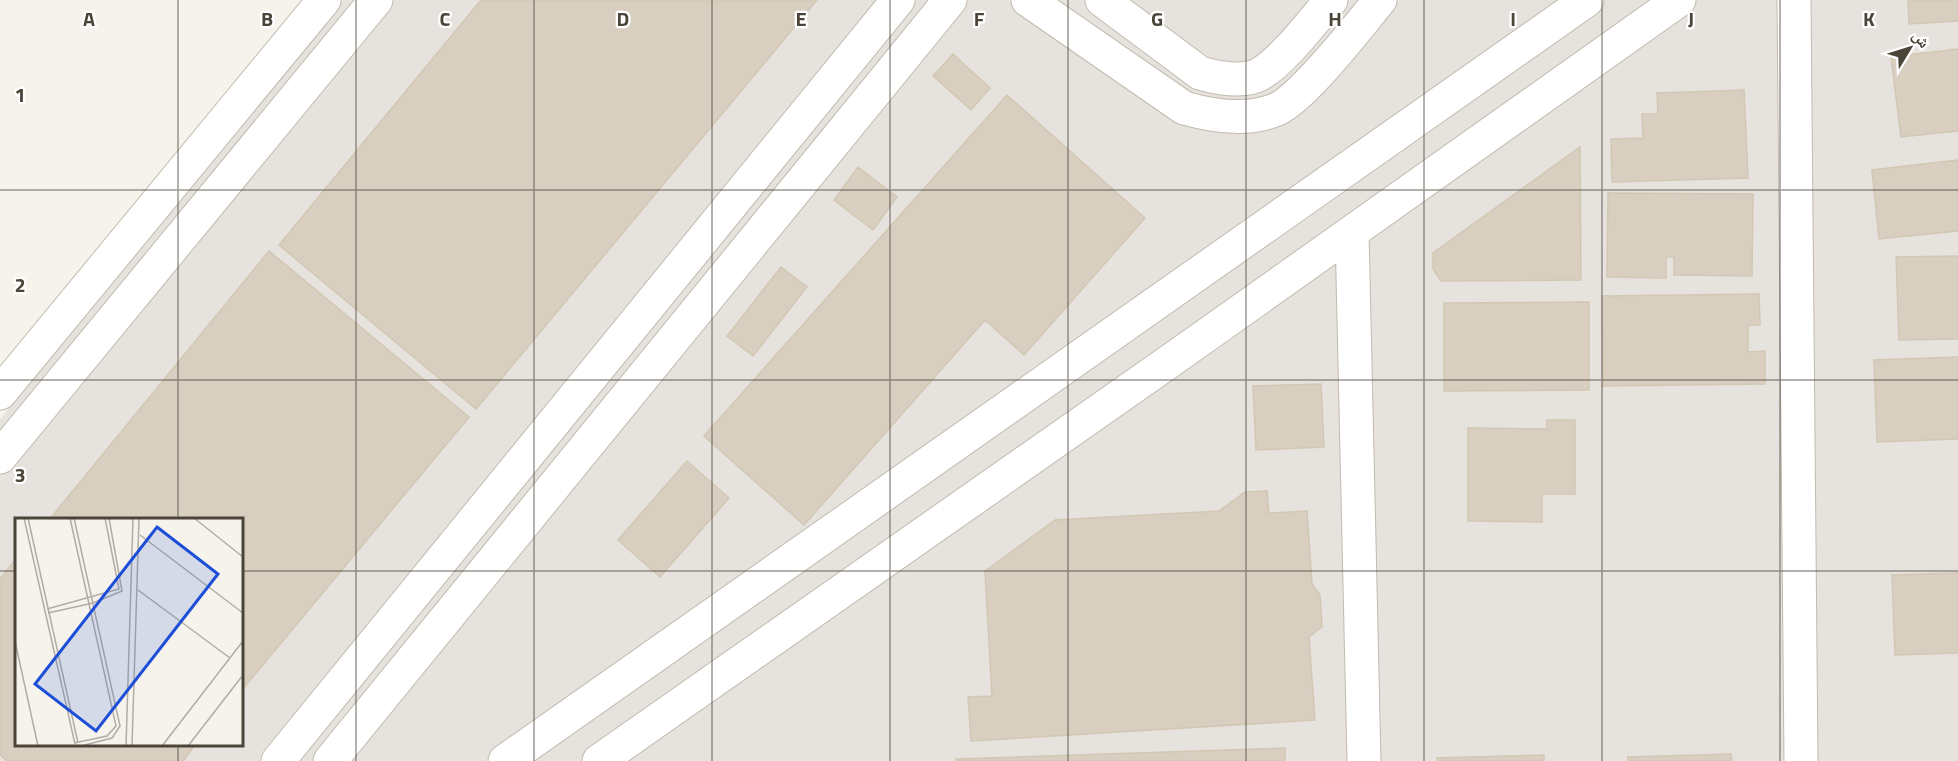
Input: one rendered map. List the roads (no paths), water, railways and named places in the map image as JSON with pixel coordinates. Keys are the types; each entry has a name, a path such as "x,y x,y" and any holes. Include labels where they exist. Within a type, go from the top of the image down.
{"street":[{"path":"0,393 324,0"},
{"path":"0,457 376,0"},
{"path":"278,761 898,0"},
{"path":"330,761 950,0"},
{"path":"1028,0 1184,108 1209,115 1252,116 1277,110 1300,90 1337,53 1380,0"},
{"path":"1102,0 1200,73 1214,77 1248,78 1259,75 1274,62 1331,0"},
{"path":"505,761 838,530 1259,228 1587,0"},
{"path":"599,761 1678,0"},
{"path":"1794,0 1801,761"},
{"path":"1352,232 1364,761"}]}
